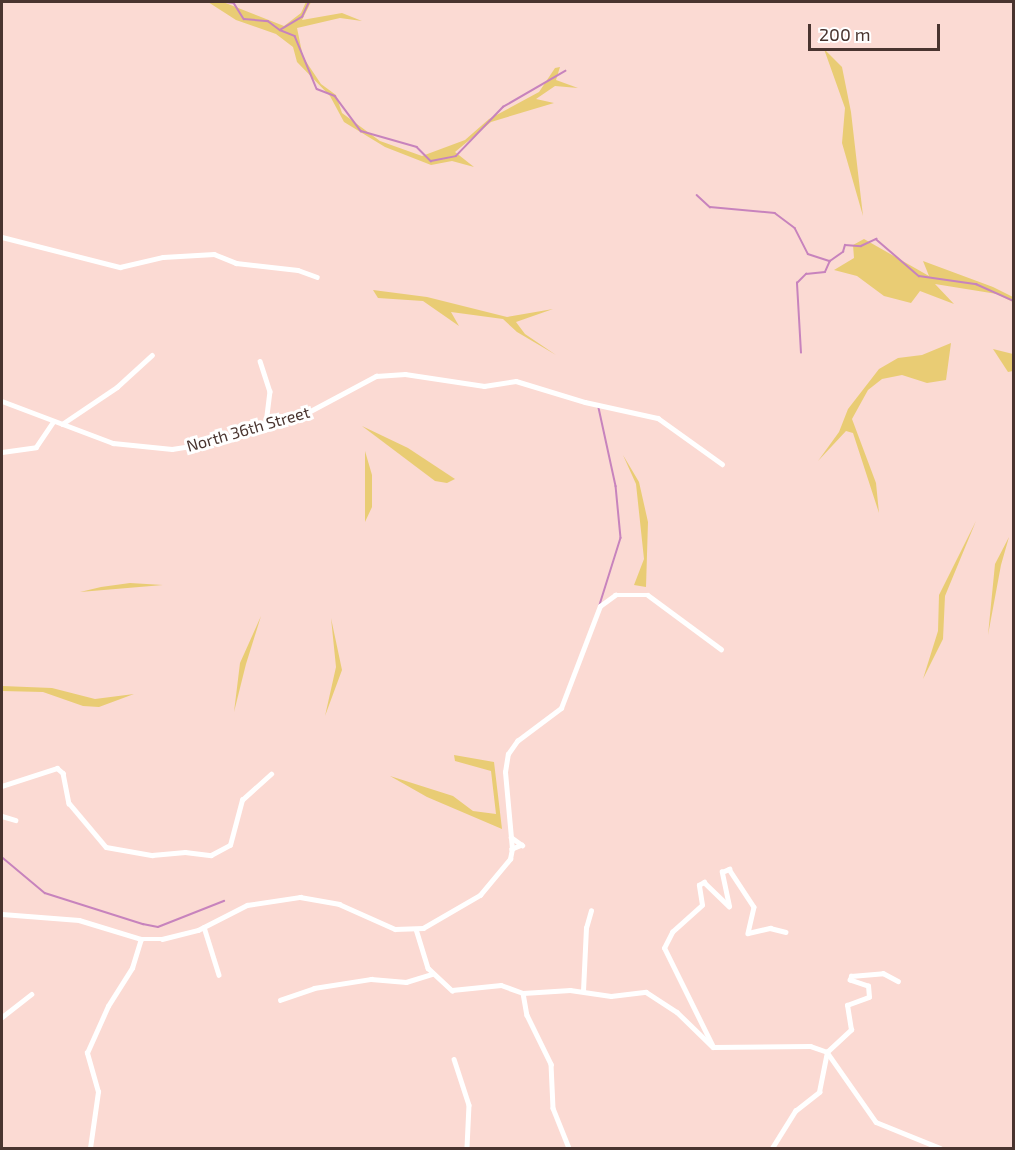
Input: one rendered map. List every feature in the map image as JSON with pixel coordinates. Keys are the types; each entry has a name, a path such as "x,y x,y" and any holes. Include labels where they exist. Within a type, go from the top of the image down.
{"street":[{"path":"2,237 120,267 170,256 214,254 236,263 298,270 317,277"},
{"path":"62,424 117,387 152,355"},
{"path":"260,361 270,391 266,424"},
{"name":"North 36th Street","path":"2,401 52,422 126,446 172,449 223,440 266,424 311,412 360,381 384,375 405,374 465,385 516,381 585,402 658,418 722,464"},
{"path":"2,453 36,447 52,422"},
{"path":"2,914 79,920 141,939 177,937 204,927 247,905 294,897 339,904 395,929 416,929 480,895 506,864 512,849 505,772 507,754 517,741 561,708 600,606 615,595 648,595 721,649"},
{"path":"2,786 57,768 63,773 69,803 106,846 152,855 185,852 211,855 230,845 242,800 271,774"},
{"path":"2,816 15,820"},
{"path":"511,837 522,845 512,849"},
{"path":"713,1047 664,948 672,932 702,905 699,885 705,882 729,906 722,872 729,869 754,907 748,933 770,928 786,932"},
{"path":"583,991 586,928 591,911"},
{"path":"204,927 219,975"},
{"path":"416,929 421,949 432,974 452,990 501,985 523,993 583,991 611,996 650,993 684,1018 713,1047 787,1049 810,1046 827,1052 876,1122 940,1149"},
{"path":"90,1149 98,1092 87,1053 108,1006 132,968 141,939"},
{"path":"772,1149 795,1111 819,1092 827,1052 851,1030 847,1005 865,1000 871,990 850,980 851,976 883,973 898,981"},
{"path":"280,1000 314,988 371,979 406,982 432,974"},
{"path":"523,993 527,1015 551,1064 553,1108 569,1149"},
{"path":"2,1017 31,994"},
{"path":"454,1059 469,1105 467,1149"}],"shaded area":[{"path":"208,2 223,2 284,26 301,13 306,2 311,2 302,20 342,13 362,21 340,18 297,28 303,57 321,84 336,95 342,113 380,141 422,156 465,140 489,119 539,92 555,68 560,67 556,80 578,88 555,86 536,99 554,103 491,122 455,152 474,167 452,161 431,165 385,147 344,122 330,96 297,62 293,47 276,34 236,20"},
{"path":"824,49 842,67 851,112 863,216 842,143 845,108"},
{"path":"864,239 929,276 923,261 993,287 1013,297 1013,302 997,294 935,284 954,304 920,291 911,303 884,296 857,276 834,270 854,258 853,245"},
{"path":"373,290 427,297 507,317 553,309 516,322 525,334 556,355 517,332 503,319 451,312 459,326 423,301 378,298"},
{"path":"951,343 946,380 927,383 902,375 882,379 868,390 852,419 876,483 879,513 853,433 846,431 818,461 839,432 848,409 879,369 898,358 922,355"},
{"path":"993,349 1013,354 1013,371 1008,372"},
{"path":"362,426 408,448 455,479 447,483 435,481"},
{"path":"365,451 372,475 372,507 365,522"},
{"path":"623,455 639,482 648,522 646,587 634,585 644,559 636,484"},
{"path":"976,521 945,596 943,639 923,679 938,631 939,595"},
{"path":"1009,537 1001,565 988,635 995,564"},
{"path":"130,583 163,585 80,592 101,587"},
{"path":"261,616 246,664 234,712 240,663"},
{"path":"331,618 342,670 325,716 336,667"},
{"path":"2,686 52,688 95,699 134,694 99,707 83,706 43,692 2,691"},
{"path":"454,755 494,762 502,829 427,797 390,776 453,796 473,811 496,814 491,771 455,761"}],"waterway":[{"path":"226,2 234,3 244,19 268,21 280,30 302,17 309,2"},
{"path":"280,30 295,36 317,89 335,96 361,131 417,147 431,161 456,156 503,107 565,71"},
{"path":"697,195 710,207 775,213 795,228 808,254 830,261 843,252 845,245 861,246 876,239 919,276 976,284 1014,301"},
{"path":"801,353 797,283 806,274 825,272 830,261"},
{"path":"599,408 616,486 621,538 600,605"},
{"path":"2,857 45,893 158,927 224,901"}]}
